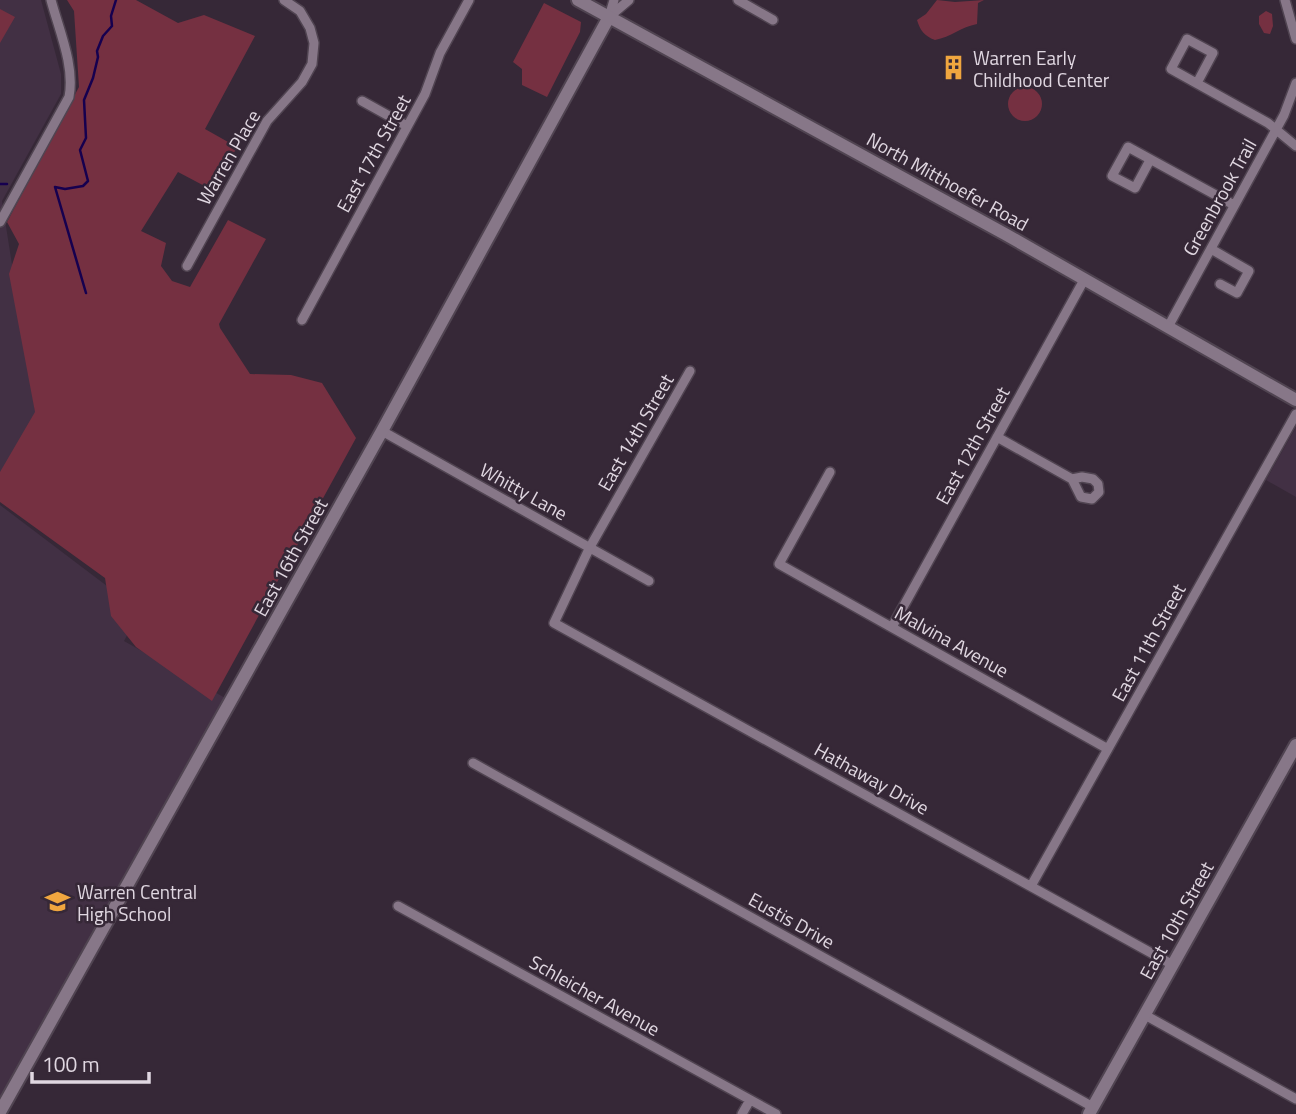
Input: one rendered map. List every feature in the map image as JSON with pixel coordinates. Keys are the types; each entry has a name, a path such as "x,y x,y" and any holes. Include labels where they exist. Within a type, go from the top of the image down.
{"street":[{"path":"0,222 69,97 69,73 51,0"},
{"name":"Warren Place","path":"187,266 267,121 302,82 312,64 314,43 310,28 300,11 284,0"},
{"name":"East 17th Street","path":"302,320 425,94 440,53 469,0"},
{"name":"North Mitthoefer Road","path":"578,0 995,228 1296,400"},
{"path":"609,17 614,0"},
{"path":"609,17 629,0"},
{"path":"738,0 774,20"},
{"path":"1285,0 1296,38"},
{"name":"East 16th Street","path":"0,1112 382,431 609,17"},
{"path":"1197,83 1213,53 1187,39 1171,69 1268,124 1296,146"},
{"name":"Greenbrook Trail","path":"1168,327 1276,131 1296,83"},
{"path":"362,101 407,126"},
{"path":"1150,160 1135,188 1112,176 1128,147 1234,205"},
{"path":"1211,249 1249,271 1237,293 1220,284"},
{"name":"East 12th Street","path":"892,627 1084,280"},
{"name":"East 14th Street","path":"554,623 590,547 690,371"},
{"name":"East 11th Street","path":"1031,886 1296,414"},
{"name":"Whitty Lane","path":"382,431 649,581"},
{"path":"997,437 1072,479"},
{"name":"Malvina Avenue","path":"830,472 779,564 1108,749"},
{"name":"Hathaway Drive","path":"554,623 1173,965"},
{"name":"East 10th Street","path":"1091,1110 1296,745"},
{"name":"Eustis Drive","path":"473,763 1091,1110"},
{"name":"Schleicher Avenue","path":"398,906 776,1114"},
{"path":"1145,1015 1296,1099"},
{"path":"742,1114 750,1100"}],"shaded area":[{"path":"0,0 41,0 61,74 61,94 2,201 36,417 0,479"},
{"path":"67,0 136,0 178,23 204,15 255,36 205,129 237,147 214,191 178,172 141,231 166,243 161,266 172,281 190,287 228,220 266,239 219,324 220,328 250,374 291,375 322,383 356,438 212,701 136,647 111,616 105,578 0,502 0,472 35,412 9,274 19,244 7,222 79,87 74,11"},
{"path":"937,0 984,0 978,3 977,24 935,40 923,32 917,20 926,14"},
{"path":"544,3 581,22 580,32 547,97 522,85 522,69 513,62"},
{"path":"0,9 15,17 0,43"},
{"path":"1266,11 1272,14 1273,26 1270,34 1264,33 1259,24 1259,16"},
{"path":"1025,87 1037,92 1042,104 1037,116 1025,121 1013,116 1008,104 1013,92"},
{"path":"1296,427 1296,497 1266,480"},
{"name":"Warren Central High School","path":"0,505 140,611 124,641 227,699 0,1104"}],"waterway":[{"path":"86,293 55,187 65,189 83,186 88,181 80,150 86,138 84,100 93,78 97,51 103,36 112,26 111,16 116,0"},
{"path":"0,184 7,184"}],"place":[{"name":"Warren Early Childhood Center","path":"953,68"},
{"name":"Warren Central High School","path":"57,902"}]}
